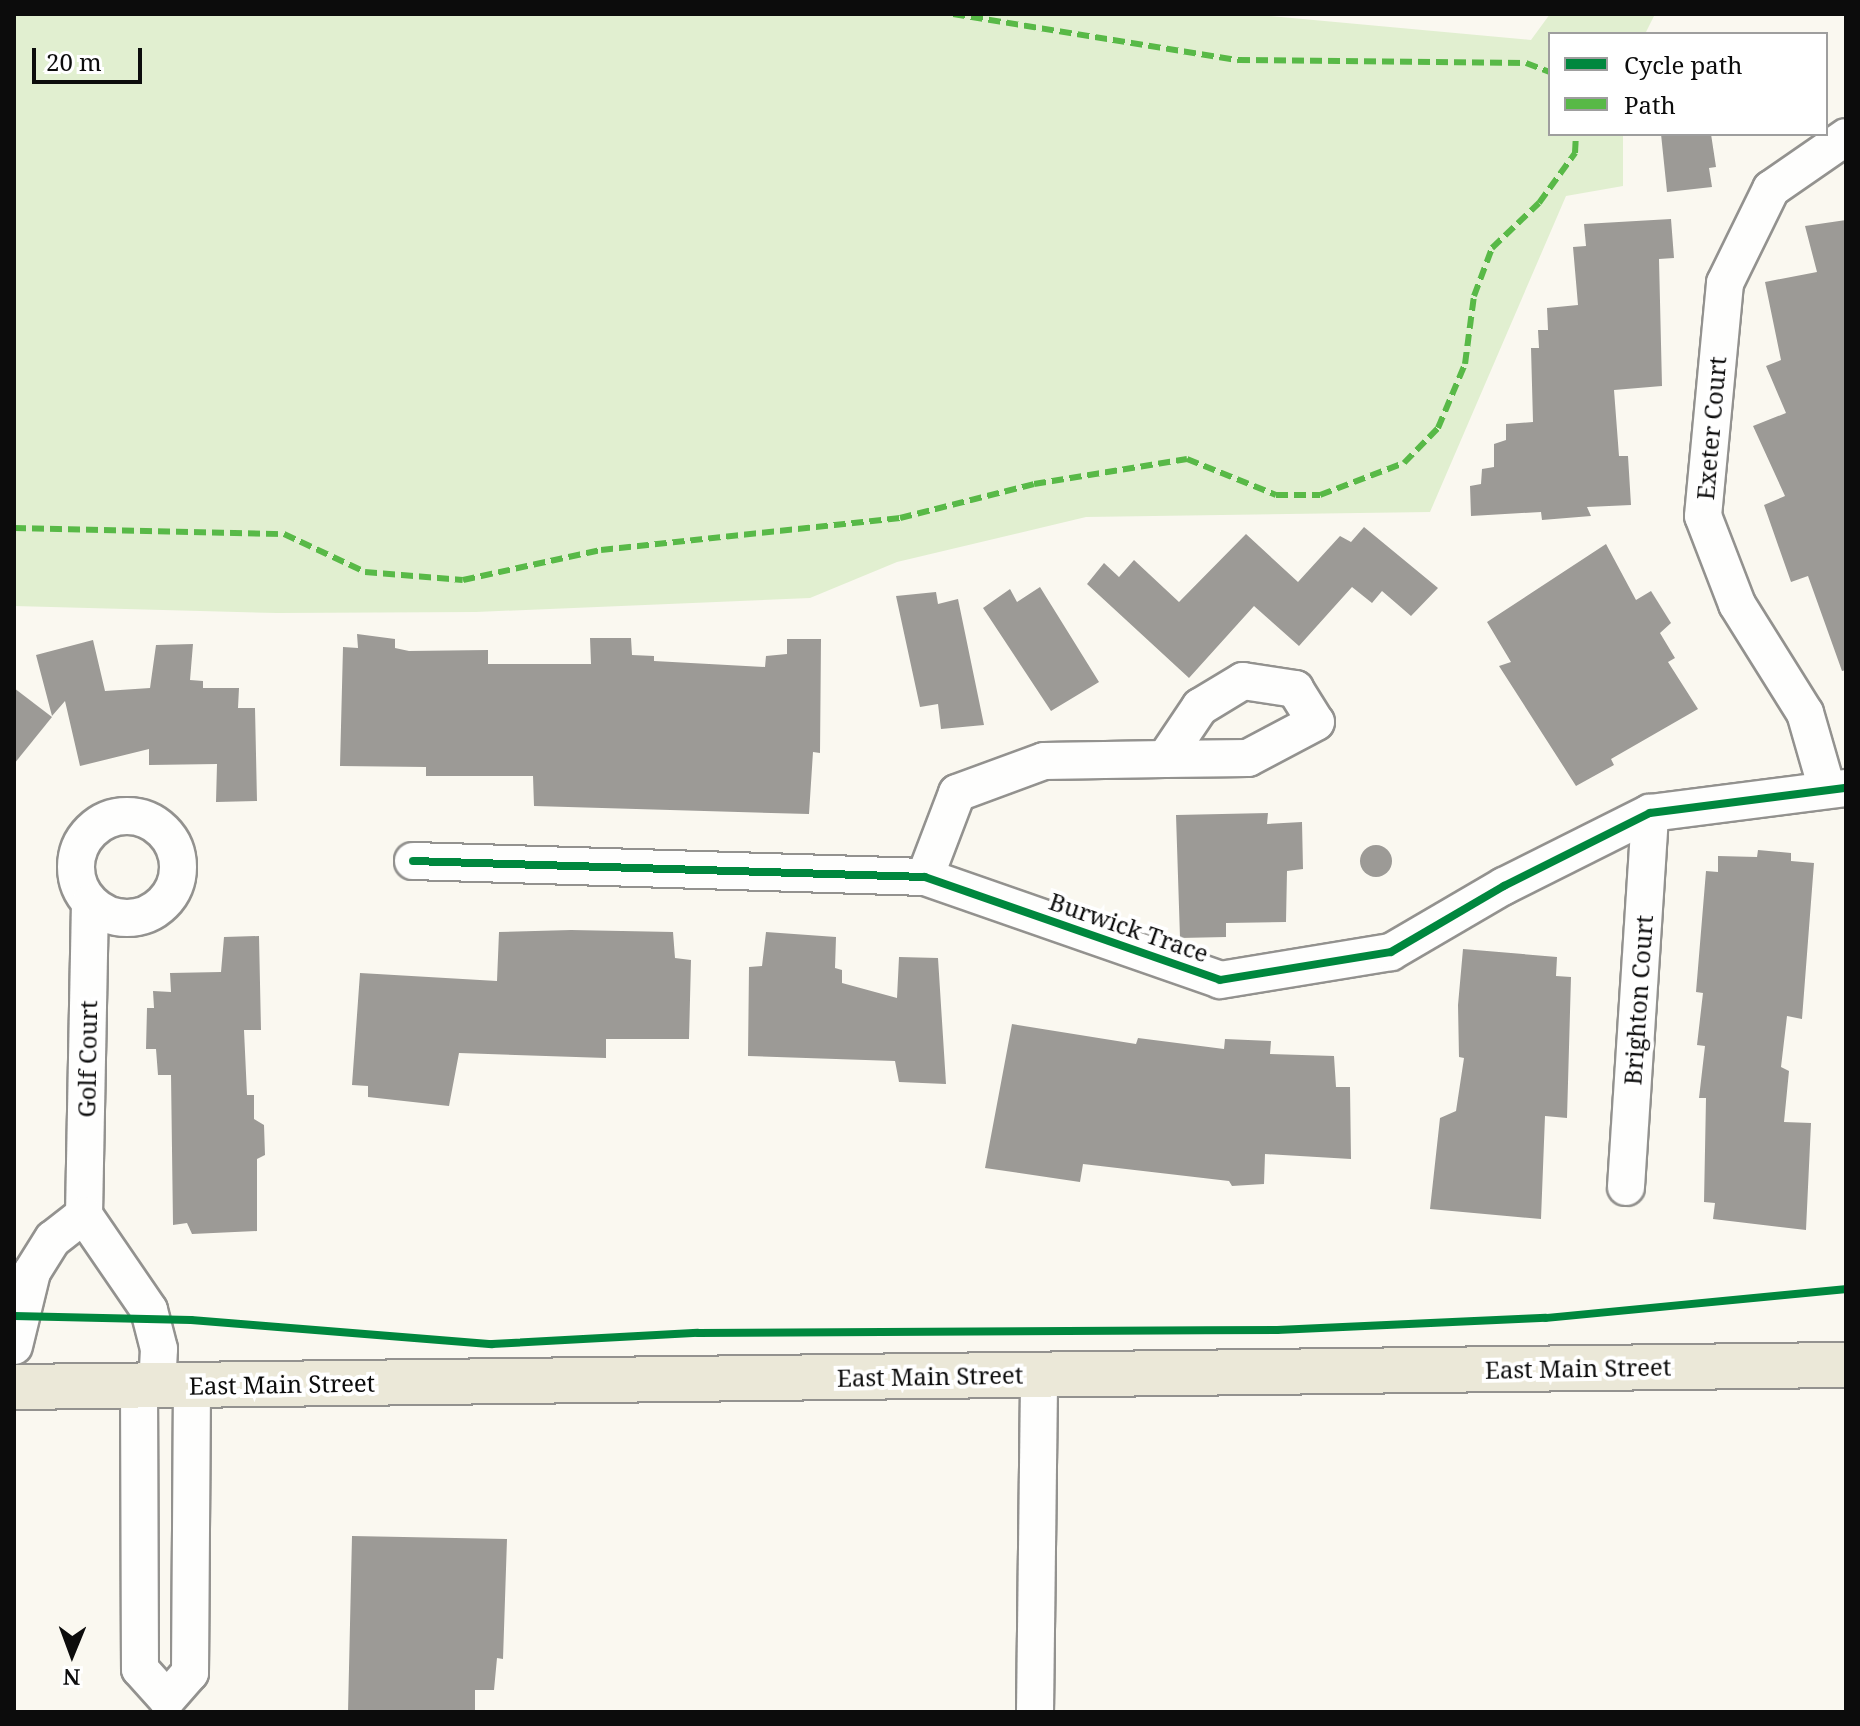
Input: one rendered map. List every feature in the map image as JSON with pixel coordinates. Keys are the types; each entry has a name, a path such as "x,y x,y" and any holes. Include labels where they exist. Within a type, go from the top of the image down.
{"main road":[{"name":"East Main Street","path":"14,1387 1846,1365"}],"street":[{"name":"Exeter Court","path":"1836,788 1805,713 1737,604 1703,516 1725,283 1771,189 1846,137"},
{"path":"925,877 957,793 1044,761 1165,759"},
{"name":"Burwick Trace","path":"413,861 925,877 1220,980 1391,952 1504,886 1650,813 1836,788"},
{"name":"Brighton Court","path":"1626,1187 1650,813"},
{"name":"Golf Court","path":"84,1215 90,903"},
{"path":"14,1346 32,1272 53,1239 84,1215 149,1310 159,1349 190,1673 167,1708 140,1669 162,1385"},
{"path":"1035,1712 1039,1375"}],"green space":[{"path":"14,14 1247,14 1531,40 1550,14 1655,14 1646,32 1548,32 1548,136 1623,136 1623,186 1566,196 1430,512 1086,517 897,562 810,598 476,612 277,613 14,606"}],"building":[{"path":"1661,136 1711,136 1716,167 1709,168 1712,187 1667,192"},
{"path":"1671,219 1674,258 1659,259 1662,386 1614,390 1619,456 1628,456 1631,505 1587,507 1591,516 1542,520 1541,512 1471,516 1470,486 1481,484 1482,469 1494,467 1494,444 1506,440 1506,424 1533,422 1531,348 1539,348 1538,330 1548,330 1547,308 1578,305 1573,247 1586,246 1584,224"},
{"path":"1846,220 1846,670 1842,671 1808,576 1791,582 1764,505 1785,496 1753,426 1786,413 1766,366 1781,360 1765,282 1817,272 1805,226"},
{"path":"1364,527 1438,588 1411,616 1382,591 1372,603 1352,587 1299,646 1254,606 1189,678 1087,584 1104,563 1119,577 1134,560 1179,602 1246,534 1298,582 1340,536 1351,542"},
{"path":"1606,544 1636,600 1651,591 1671,623 1660,633 1675,658 1668,662 1698,709 1611,759 1614,765 1576,786 1499,666 1511,662 1487,622"},
{"path":"1040,587 1099,682 1051,711 983,608 1010,589 1017,602"},
{"path":"936,592 938,604 958,599 984,725 941,729 938,704 920,707 896,596"},
{"path":"357,634 395,639 395,648 409,651 488,650 488,664 591,664 590,638 631,638 632,655 654,656 654,661 765,667 766,656 787,654 787,639 821,639 820,753 813,752 809,814 534,806 533,776 426,776 426,767 340,766 343,647 358,648"},
{"path":"93,640 105,691 150,688 156,645 193,644 190,680 203,681 203,688 239,688 238,708 255,708 257,801 216,802 217,764 149,765 149,749 80,766 65,701 52,716 36,655"},
{"path":"14,688 52,717 14,764"},
{"path":"1268,813 1267,824 1302,822 1303,869 1287,871 1286,922 1226,923 1226,937 1180,938 1176,815"},
{"path":"1376,845 1388,849 1392,861 1388,873 1376,877 1364,873 1360,861 1364,849"},
{"path":"1758,850 1791,853 1791,861 1814,863 1802,1019 1787,1016 1781,1067 1789,1071 1784,1122 1811,1123 1806,1230 1713,1219 1715,1203 1704,1202 1706,1098 1699,1098 1705,1046 1697,1045 1703,993 1696,992 1706,871 1718,872 1718,856 1757,857"},
{"path":"499,932 673,932 675,958 691,960 689,1039 606,1039 606,1058 459,1053 449,1106 368,1097 368,1086 352,1085 360,973 497,981"},
{"path":"766,932 836,937 835,968 842,970 842,983 897,998 899,957 938,958 946,1084 899,1082 895,1061 748,1056 749,967 762,966"},
{"path":"259,936 261,1030 244,1030 247,1095 254,1095 254,1119 264,1125 265,1155 257,1159 257,1231 192,1234 187,1223 173,1225 171,1075 158,1075 156,1049 146,1049 147,1008 154,1008 153,991 171,992 170,973 221,972 224,937"},
{"path":"1463,949 1557,957 1556,976 1571,977 1567,1118 1545,1116 1541,1219 1430,1209 1440,1118 1456,1111 1464,1058 1459,1057 1458,1005"},
{"path":"1012,1024 1136,1044 1138,1038 1224,1049 1225,1039 1271,1041 1270,1054 1334,1056 1336,1087 1350,1087 1351,1159 1265,1154 1264,1184 1232,1186 1229,1181 1083,1164 1080,1182 985,1168"},
{"path":"352,1536 507,1539 503,1659 497,1658 494,1690 475,1690 475,1712 348,1712"}],"marked path":[{"path":"953,14 1238,60 1526,63 1548,71"},
{"path":"14,528 284,534 365,572 463,580 601,550 900,518 1034,484 1187,459 1276,495 1320,495 1404,463 1438,428 1465,364 1474,296 1492,248 1539,203 1575,153 1576,136"}],"cycle path":[{"path":"413,861 925,877 1220,980 1391,952 1504,886 1650,813 1846,788"},
{"path":"14,1316 191,1320 492,1344 698,1333 1277,1330 1546,1318 1846,1289"}]}
